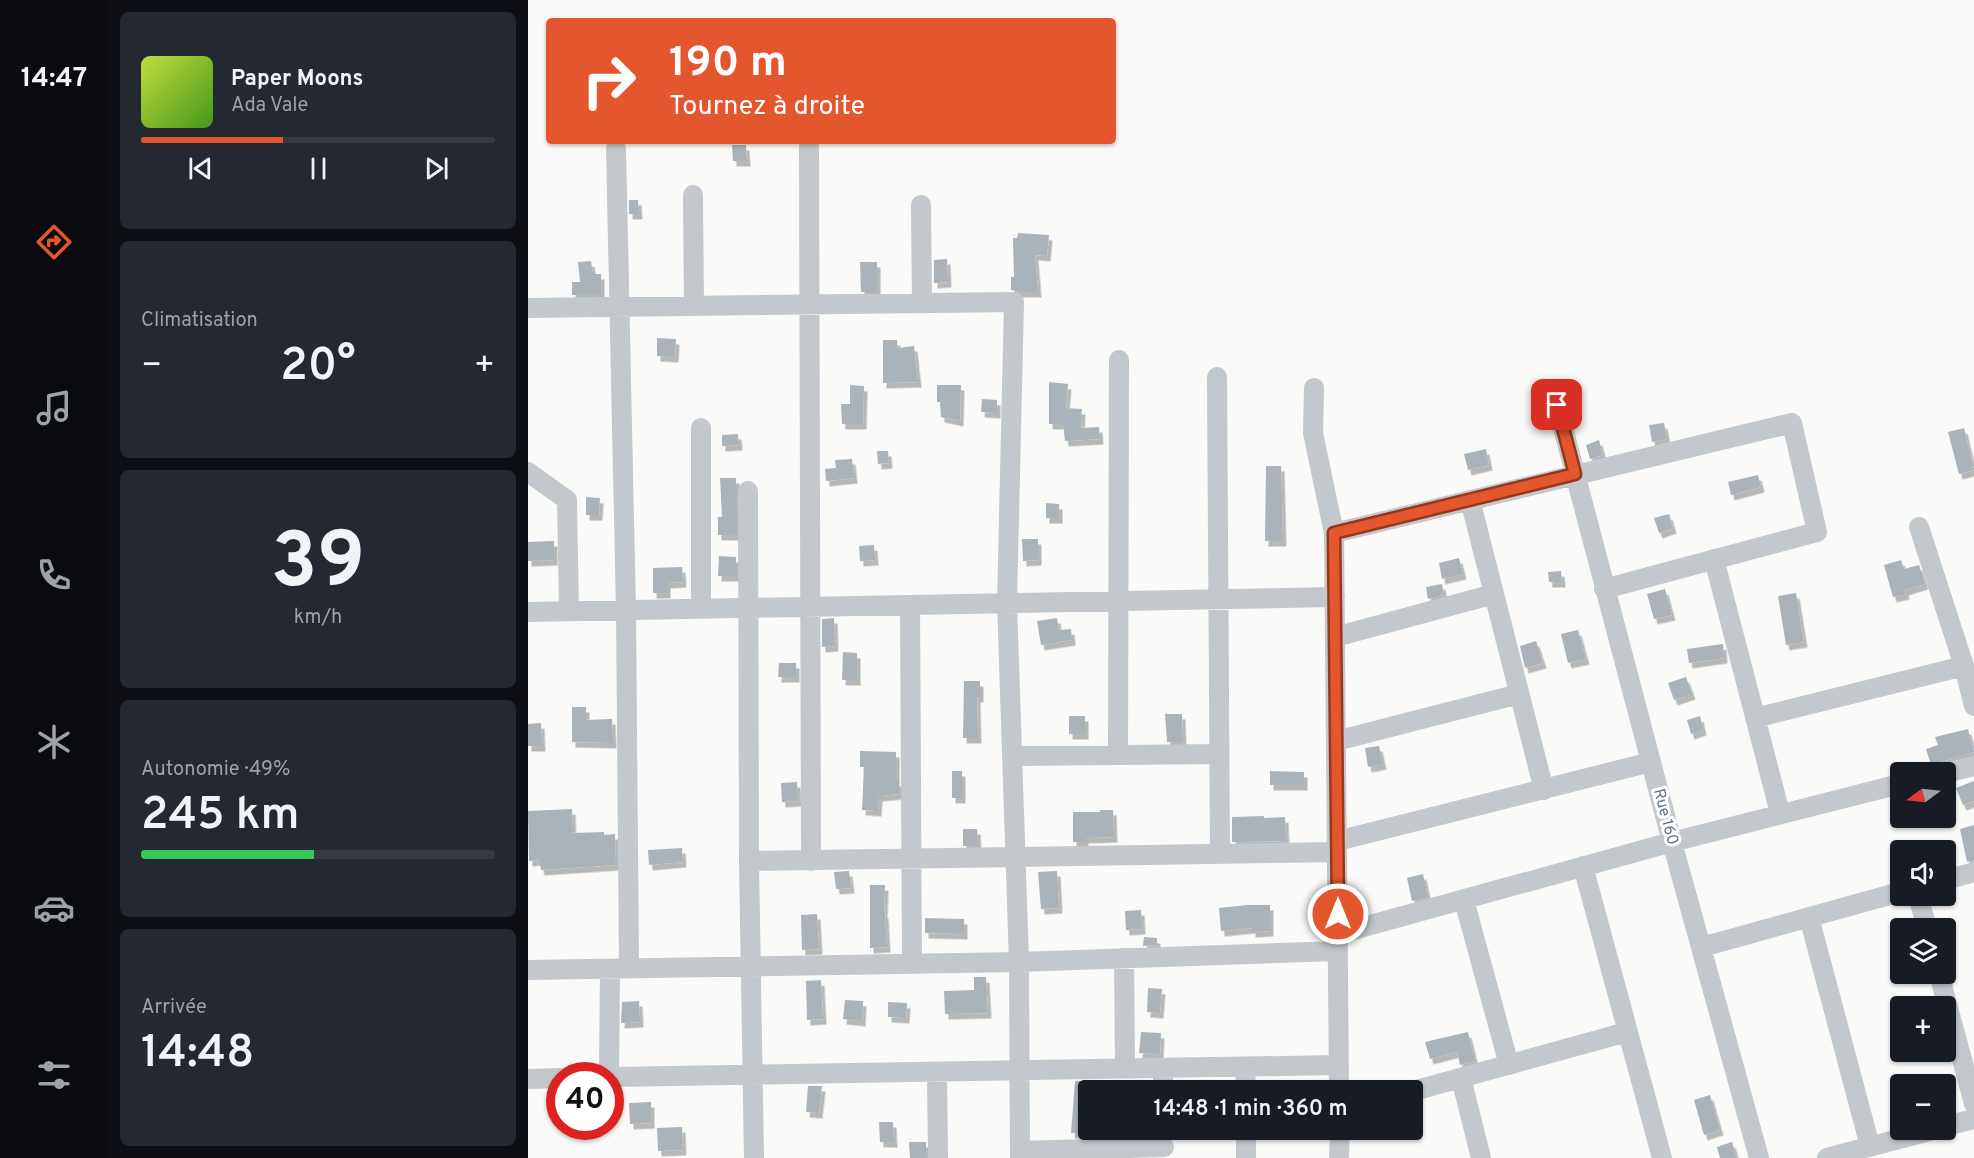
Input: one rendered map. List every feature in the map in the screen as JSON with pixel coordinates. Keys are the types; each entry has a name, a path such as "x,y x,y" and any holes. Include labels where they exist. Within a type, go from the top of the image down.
{"street":[{"path":"809,146 810,861"},
{"path":"611,1062 620,968 626,610 616,148"},
{"path":"693,195 694,305"},
{"path":"921,205 922,302"},
{"path":"528,308 1014,302 1007,603 1019,962 1020,1155 1164,1145"},
{"path":"1119,360 1119,754"},
{"path":"1217,376 1220,854"},
{"path":"1314,388 1313,433 1334,533 1339,1080"},
{"name":"Rue 160","path":"1557,405 1604,589 1759,1158"},
{"path":"1334,533 1792,423 1817,532 1604,589"},
{"path":"701,428 701,608"},
{"path":"528,472 567,500 569,611"},
{"path":"748,491 753,1158"},
{"path":"1470,500 1544,790"},
{"path":"1919,527 1964,666 1974,706"},
{"path":"1714,560 1780,813"},
{"path":"1335,637 1494,594"},
{"path":"528,612 1335,597"},
{"path":"910,605 912,964"},
{"path":"1755,718 1964,666"},
{"path":"1336,741 1519,694"},
{"path":"1012,756 1219,754"},
{"path":"749,861 1220,854 1337,847 1651,762"},
{"path":"1956,770 1974,766"},
{"path":"528,970 1019,962 1124,958 1338,942 1464,900 1583,866 1780,813 1890,786"},
{"path":"1583,866 1662,1158"},
{"path":"1956,877 1974,872"},
{"path":"1702,947 1890,895"},
{"path":"1464,900 1509,1065"},
{"path":"1809,917 1870,1146"},
{"path":"1124,958 1125,1069"},
{"path":"1942,984 1974,1104"},
{"path":"1423,1088 1627,1032"},
{"path":"624,1076 1339,1065"},
{"path":"1245,1066 1246,1080"},
{"path":"1163,1068 1163,1080"},
{"path":"937,1072 938,1158"},
{"path":"528,1079 546,1078"},
{"path":"1461,1078 1481,1158"},
{"path":"1956,1124 1974,1119"},
{"path":"1246,1140 1246,1158"},
{"path":"1340,1140 1340,1158"},
{"path":"1827,1158 1894,1140"}],"building":[{"path":"732,145 746,145 747,161 733,161"},
{"path":"629,200 638,200 639,214 629,214"},
{"path":"1018,233 1049,235 1047,256 1035,255 1038,292 1011,290 1011,277 1014,277 1013,238 1017,238"},
{"path":"947,259 948,282 934,283 934,260"},
{"path":"591,261 593,274 601,274 601,295 572,295 572,282 580,282 578,262"},
{"path":"860,262 877,262 877,292 861,292"},
{"path":"657,338 676,339 675,357 657,356"},
{"path":"883,340 897,340 897,348 914,346 918,382 883,383"},
{"path":"1049,382 1068,384 1066,408 1082,409 1081,428 1099,427 1100,439 1065,441 1063,424 1049,424"},
{"path":"850,385 864,386 863,424 842,424 841,404 850,404"},
{"path":"937,385 961,385 960,421 941,417 940,402 937,402"},
{"path":"982,399 997,400 997,413 981,412"},
{"path":"1664,423 1667,439 1652,442 1649,425"},
{"path":"1964,428 1974,470 1959,474 1948,432"},
{"path":"738,434 739,445 722,446 722,435"},
{"path":"1599,440 1603,455 1590,459 1586,445"},
{"path":"1486,449 1489,465 1468,470 1464,454"},
{"path":"877,451 888,451 889,463 878,464"},
{"path":"852,459 854,478 826,481 825,469 836,468 835,460"},
{"path":"1266,466 1281,466 1283,541 1265,541"},
{"path":"1758,475 1761,487 1731,495 1728,482"},
{"path":"720,478 736,478 736,535 718,535 718,517 722,517"},
{"path":"586,497 600,498 599,515 586,515"},
{"path":"1046,503 1059,504 1059,518 1046,518"},
{"path":"1669,514 1673,528 1659,533 1654,518"},
{"path":"1022,539 1038,539 1038,560 1023,561"},
{"path":"554,541 554,560 528,561 528,542"},
{"path":"874,545 875,560 860,561 859,546"},
{"path":"719,556 736,557 736,576 718,576"},
{"path":"1459,558 1463,574 1442,579 1439,563"},
{"path":"1901,560 1904,569 1919,565 1925,584 1905,590 1906,594 1893,597 1884,565"},
{"path":"682,567 683,582 667,583 667,593 653,593 653,568"},
{"path":"1561,571 1562,582 1549,582 1548,572"},
{"path":"1442,584 1444,595 1428,599 1426,587"},
{"path":"1665,589 1672,615 1654,619 1647,594"},
{"path":"1796,593 1804,642 1786,645 1778,596"},
{"path":"834,618 835,646 822,647 822,619"},
{"path":"1057,618 1059,630 1071,629 1072,640 1041,645 1037,621"},
{"path":"1578,630 1586,659 1568,663 1561,634"},
{"path":"1536,641 1543,663 1525,668 1520,646"},
{"path":"1723,644 1724,658 1689,663 1687,649"},
{"path":"843,652 857,653 857,680 842,680"},
{"path":"779,663 796,663 796,677 778,677"},
{"path":"1686,677 1692,694 1674,700 1668,683"},
{"path":"964,681 980,681 980,697 977,697 978,738 963,738"},
{"path":"572,707 586,707 586,720 612,719 613,743 572,742"},
{"path":"1165,714 1182,714 1183,742 1167,742"},
{"path":"1069,716 1085,716 1085,734 1069,734"},
{"path":"1700,716 1703,730 1691,734 1687,720"},
{"path":"541,723 542,746 528,746 528,724"},
{"path":"1968,729 1974,752 1941,762 1930,762 1926,749 1938,745 1935,737"},
{"path":"1379,746 1383,764 1368,767 1365,748"},
{"path":"860,751 896,752 896,781 899,781 899,794 879,796 878,811 862,810 864,767 860,767"},
{"path":"952,771 962,771 962,798 952,798"},
{"path":"1270,771 1304,772 1304,785 1270,785"},
{"path":"1974,781 1974,801 1963,805 1956,788"},
{"path":"797,782 798,801 782,802 781,783"},
{"path":"572,809 573,833 615,834 616,865 541,870 539,860 529,861 528,811"},
{"path":"1100,810 1113,810 1114,837 1085,838 1085,842 1073,842 1073,812 1100,812"},
{"path":"1264,816 1264,818 1285,817 1286,841 1232,842 1232,817"},
{"path":"1974,825 1974,860 1967,862 1960,829"},
{"path":"963,829 977,829 978,846 963,846"},
{"path":"682,848 683,862 649,865 648,850"},
{"path":"849,871 851,888 836,889 834,872"},
{"path":"1057,871 1059,908 1041,909 1038,872"},
{"path":"1423,874 1428,897 1412,901 1407,878"},
{"path":"870,885 885,885 884,913 887,947 870,948"},
{"path":"1270,905 1270,931 1252,932 1252,928 1221,931 1219,908"},
{"path":"1141,910 1142,929 1126,930 1125,911"},
{"path":"817,914 819,949 802,950 801,915"},
{"path":"925,918 964,919 964,934 925,933"},
{"path":"1144,937 1157,938 1157,945 1143,946"},
{"path":"974,977 986,977 988,1013 945,1014 944,991 974,990"},
{"path":"821,980 823,1019 807,1020 806,981"},
{"path":"1148,988 1162,989 1160,1013 1147,1012"},
{"path":"845,1000 863,1001 862,1021 843,1019"},
{"path":"639,1001 640,1022 621,1023 622,1002"},
{"path":"888,1002 907,1003 906,1018 888,1017"},
{"path":"1141,1032 1161,1033 1160,1054 1139,1053"},
{"path":"1468,1032 1475,1061 1460,1065 1457,1052 1430,1059 1425,1042"},
{"path":"1075,1081 1078,1081 1078,1133 1071,1133"},
{"path":"808,1086 822,1086 819,1113 806,1112"},
{"path":"1710,1095 1720,1130 1704,1135 1694,1100"},
{"path":"651,1102 651,1123 630,1124 629,1103"},
{"path":"879,1122 893,1122 894,1142 880,1142"},
{"path":"682,1127 683,1150 658,1151 657,1128"},
{"path":"909,1142 926,1142 926,1158 910,1158"},
{"path":"1732,1142 1737,1158 1720,1158 1717,1147"}],"route":[{"path":"1338,914 1334,533 1575,474 1557,405"}]}
